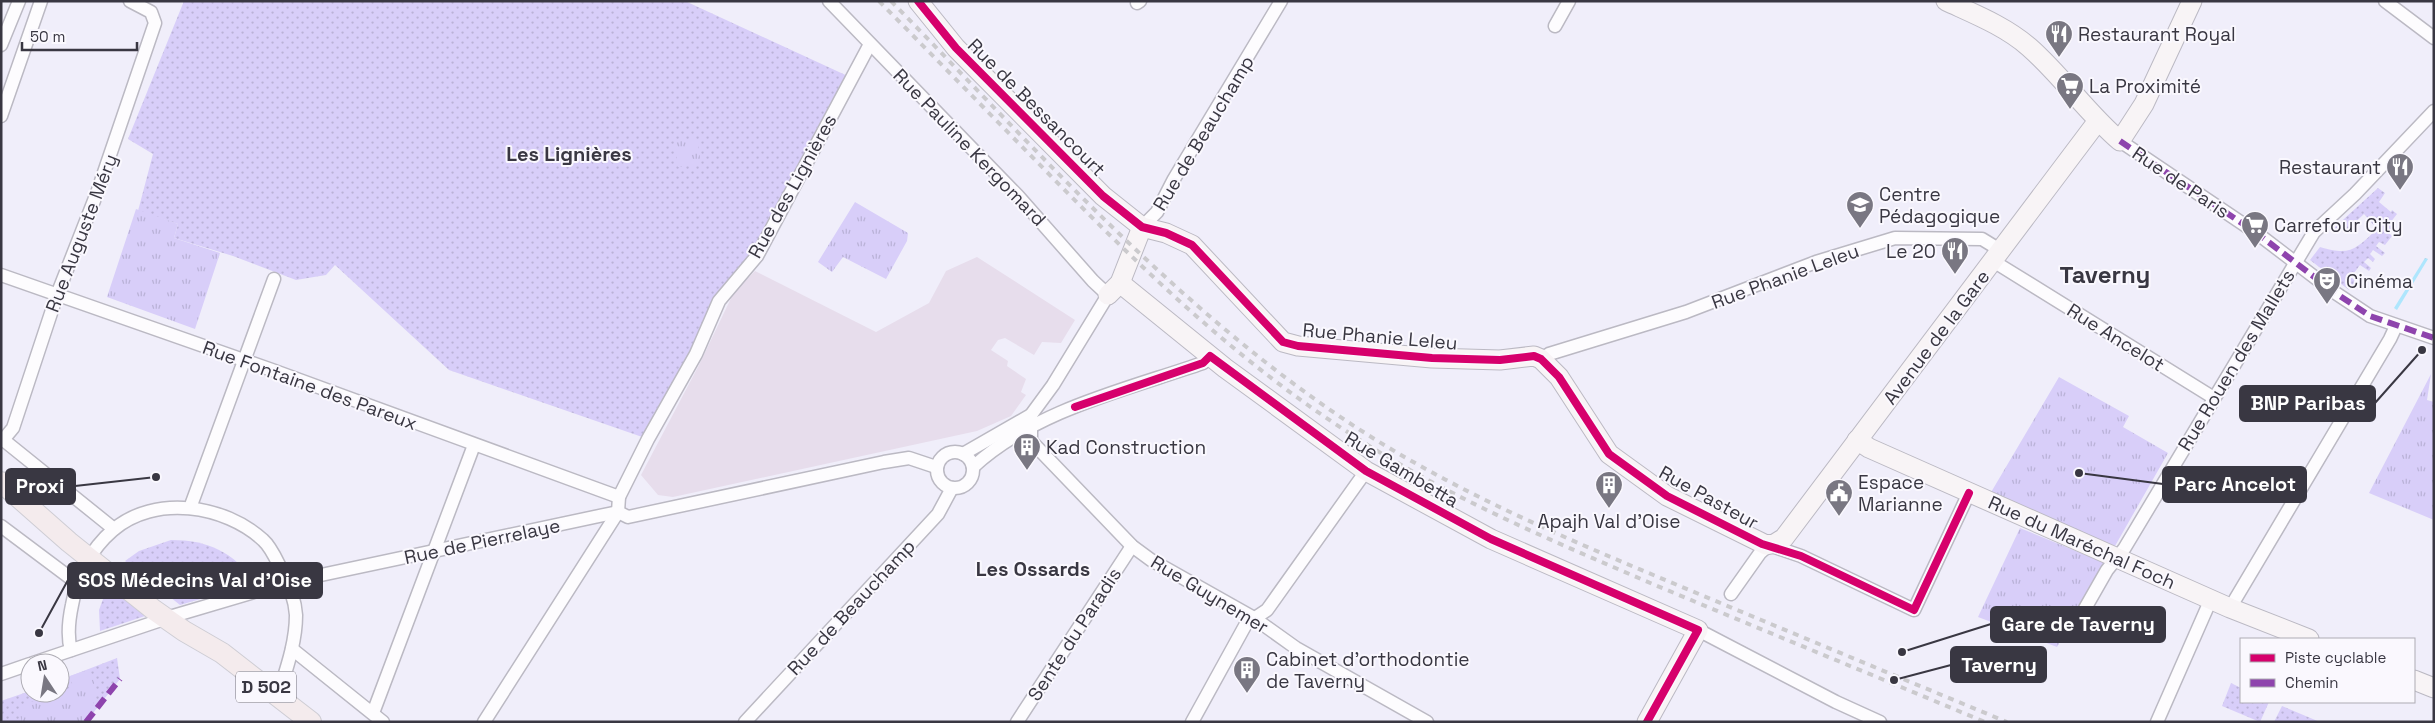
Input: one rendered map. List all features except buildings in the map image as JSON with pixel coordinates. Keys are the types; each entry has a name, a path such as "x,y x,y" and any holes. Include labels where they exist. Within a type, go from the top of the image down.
{"main road":[{"name":"D 502","path":"4,484 173,616 198,627 222,653 307,721"}],"street":[{"path":"1,45 19,1"},
{"path":"1,116 41,1"},
{"name":"Rue Auguste Méry","path":"2,439 13,428 57,296 97,194 155,23 151,12 130,1"},
{"name":"Rue Pauline Kergomard","path":"829,1 1018,196 1093,281 1114,289"},
{"name":"Rue de Bessancourt","path":"918,1 962,55 1103,196 1142,227"},
{"name":"Rue de Beauchamp","path":"973,466 1031,421 1114,289 1142,227 1157,212 1174,178 1281,1"},
{"path":"1555,26 1569,1"},
{"name":"Rue de Paris","path":"1946,1 2002,28 2030,48 2097,122 2120,140 2258,234 2341,297 2370,316 2434,338"},
{"path":"2120,140 2144,104 2192,1"},
{"path":"2386,1 2434,38"},
{"name":"Rue des Lignières","path":"618,512 619,497 648,439 696,354 719,301 757,256 870,44"},
{"name":"Rue Rouen des Mallets","path":"2084,612 2107,570 2118,558 2294,262 2314,232 2355,194 2434,111"},
{"name":"Avenue de la Gare","path":"1769,546 1784,538 2097,122"},
{"name":"Rue Phanie Leleu","path":"1142,227 1166,233 1192,245 1283,342 1298,346 1432,358 1500,360 1534,356 1541,359 1549,354 1686,312 1816,262 1895,238 1982,239 1997,255"},
{"name":"Rue Ancelot","path":"1997,255 2214,398"},
{"name":"Rue Fontaine des Pareux","path":"1,275 244,360 619,497"},
{"path":"190,508 274,279"},
{"name":"Rue Gambetta","path":"1114,289 1210,356 1366,471 1491,539 1698,630"},
{"path":"2230,608 2396,326"},
{"path":"1031,421 1075,408 1203,363 1210,356"},
{"name":"Rue Pasteur","path":"1541,359 1560,378 1609,454 1667,496 1769,546"},
{"path":"1053,385 1053,400 1059,406 1075,408"},
{"name":"Rue de Beauchamp","path":"964,454 1031,421"},
{"name":"Rue Guynemer","path":"1031,421 1031,441 1132,546 1151,560 1254,618 1296,648 1407,718 1427,722"},
{"path":"2,439 114,529"},
{"name":"Rue du Maréchal Foch","path":"1857,440 1869,448 2230,608 2306,638"},
{"path":"373,714 474,445"},
{"path":"950,452 964,454 973,466 971,479 966,484 952,488 940,481 936,467 943,455 950,452"},
{"name":"Rue de Pierrelaye","path":"63,653 173,616 288,582 618,512 628,517 909,458 936,467"},
{"path":"1192,722 1246,624 1267,610 1366,471"},
{"name":"Rue de Beauchamp","path":"744,722 938,514 952,488"},
{"path":"1731,594 1760,553 1769,546 1801,556 1914,610 1969,493"},
{"path":"71,650 70,614 77,583 93,553 114,529 148,513 164,510 190,508 215,512 235,520 264,540 288,582 296,614 292,649 278,696"},
{"path":"484,722 618,512"},
{"path":"1,526 77,583"},
{"name":"Sente du Paradis","path":"1017,722 1132,546"},
{"path":"2157,722 2211,599"},
{"path":"1648,722 1698,630 1836,702 1880,722"},
{"path":"292,649 383,722"},
{"name":"Rue de Pierrelaye","path":"1,674 20,668"},
{"path":"2415,680 2434,688"}],"shaded area":[{"path":"977,257 1075,320 1061,343 1042,342 1034,355 1005,338 998,340 991,350 1008,361 1007,366 1026,379 1021,392 1026,395 1011,416 977,431 673,497 658,495 641,475 699,365 734,292 755,271 876,332 929,303 946,271"}],"green space":[{"path":"184,1 685,1 852,78 730,287 648,439 449,370 335,265 326,275 296,280 233,256 174,238 178,224 138,211 153,154 128,139"},
{"path":"697,139 701,164 678,167 675,142"},
{"path":"2378,188 2385,193 2379,202 2391,212 2392,210 2397,214 2390,223 2394,227 2389,233 2392,236 2385,245 2379,242 2376,246 2385,253 2382,256 2373,250 2370,254 2375,259 2373,262 2368,258 2364,262 2371,268 2369,271 2360,265 2351,277 2356,281 2349,290 2310,260 2320,247 2338,251 2352,249 2377,229 2364,214 2345,232 2333,229"},
{"path":"855,202 908,233 907,241 886,279 843,257 832,272 818,262"},
{"path":"136,209 178,224 174,238 220,253 195,329 107,297"},
{"path":"2431,374 2427,400 2434,402 2434,520 2369,493"},
{"path":"2059,377 2129,416 2123,427 2168,453 2115,546 1990,494"},
{"path":"2020,528 2105,563 2057,647 1978,617"},
{"path":"171,540 197,542 219,550 238,563 255,583 180,605 125,561 139,551"},
{"path":"110,580 154,613 100,631 99,610"},
{"path":"117,658 120,679 86,722 1,722 1,701 20,694 20,703 70,703 70,676"},
{"path":"90,669 95,686 96,697 81,722 22,722 20,715 23,705 29,703 70,703 70,688 73,687 70,676"},
{"path":"2231,683 2240,688 2240,703 2269,703 2260,722 2222,706"},
{"path":"2282,706 2320,722 2274,722"}],"water":[{"path":"2425,258 2428,259 2397,310 2394,308"}],"railway":[{"path":"879,1 1150,274 1262,371 1343,429 1456,495 1535,533 1985,722"},
{"path":"891,1 1054,169 1166,277 1224,329 1285,377 1348,422 1428,470 1553,532 2007,722"}],"marked path":[{"path":"2120,141 2258,234 2334,292 2370,316 2434,338"},
{"path":"86,722 120,679"}],"cycle path":[{"path":"918,1 956,48 1103,196 1142,227 1166,233 1192,245 1283,342 1298,346 1432,358 1500,360 1534,356 1541,359 1559,377 1609,454 1667,496 1762,544 1801,556 1914,610 1969,493"},
{"path":"1075,407 1203,363 1210,356 1366,471 1491,539 1698,630 1647,722"}],"place":[{"name":"Restaurant Royal","path":"2059,58"},
{"name":"La Proximité","path":"2070,110"},
{"name":"Restaurant","path":"2400,191"},
{"name":"Centre Pédagogique","path":"1860,229"},
{"name":"Carrefour City","path":"2255,249"},
{"name":"Le 20","path":"1955,275"},
{"name":"Cinéma","path":"2327,305"},
{"name":"BNP Paribas","path":"2422,350"},
{"name":"Kad Construction","path":"1027,471"},
{"name":"Parc Ancelot","path":"2079,473"},
{"name":"Proxi","path":"156,477"},
{"name":"Apajh Val d'Oise","path":"1609,509"},
{"name":"Espace Marianne","path":"1839,517"},
{"name":"SOS Médecins Val d'Oise","path":"39,633"},
{"name":"Gare de Taverny","path":"1902,652"},
{"name":"Taverny","path":"1894,680"},
{"name":"Cabinet d'orthodontie de Taverny","path":"1247,694"}],"district":[{"name":"Les Lignières","path":"569,154"},
{"name":"Taverny","path":"2105,275"},
{"name":"Les Ossards","path":"1033,569"}]}
